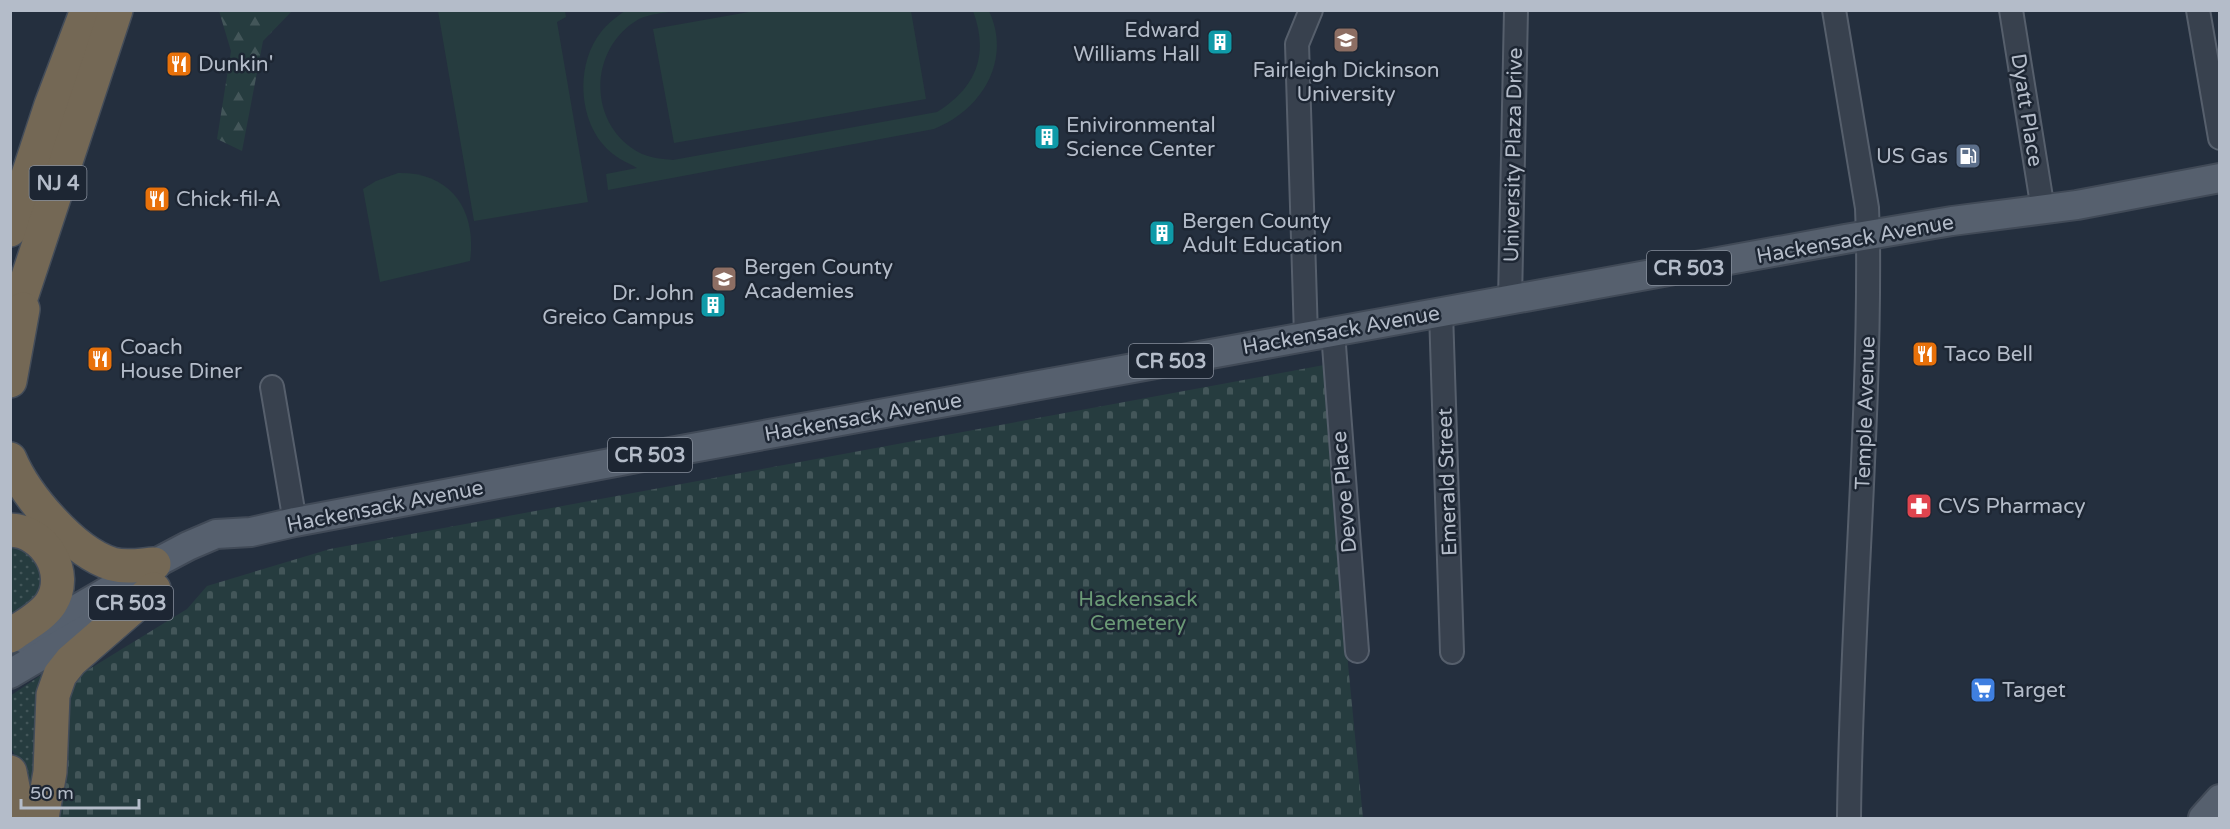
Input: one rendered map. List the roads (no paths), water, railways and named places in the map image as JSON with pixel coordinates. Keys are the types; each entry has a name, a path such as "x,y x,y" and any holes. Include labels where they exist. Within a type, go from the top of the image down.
{"highway":[{"name":"NJ 4","path":"12,222 51,105 87,10"},
{"name":"NJ 4","path":"10,331 116,10"},
{"path":"10,381 14,368 26,283"},
{"path":"10,459 24,486 47,515 88,551 114,564 129,566 154,576 60,675 53,695 50,772 42,819"},
{"path":"10,530 25,532 40,541 53,560 57,578 54,597 49,606 10,636"},
{"path":"10,772 16,802 16,819"}],"main road":[{"name":"Hackensack Avenue","path":"10,647 154,576 251,532 295,522 1441,312 1952,221 2043,210 2220,178"},
{"name":"Hackensack Avenue","path":"10,674 154,576"},
{"path":"2203,819 2220,799"}],"street":[{"name":"Devoe Place","path":"1311,10 1297,44 1319,334 1357,651"},
{"name":"University Plaza Drive","path":"1509,300 1516,10"},
{"name":"Temple Avenue","path":"1834,10 1867,208 1868,236 1864,458 1854,651 1849,819"},
{"name":"Dyatt Place","path":"2011,10 2043,210"},
{"path":"2198,10 2220,138"},
{"name":"Emerald Street","path":"1441,312 1452,652"},
{"path":"272,387 295,522"}],"place":[{"name":"Fairleigh Dickinson University","path":"1346,40"},
{"name":"Edward Williams Hall","path":"1220,42"},
{"name":"Dunkin'","path":"179,64"},
{"name":"Enivironmental Science Center","path":"1047,137"},
{"name":"US Gas","path":"1968,156"},
{"name":"Chick-fil-A","path":"157,199"},
{"name":"Bergen County Adult Education","path":"1162,233"},
{"name":"Bergen County Academies","path":"724,279"},
{"name":"Dr. John Greico Campus","path":"713,305"},
{"name":"Taco Bell","path":"1925,354"},
{"name":"Coach House Diner","path":"100,359"},
{"name":"CVS Pharmacy","path":"1919,506"},
{"name":"Target","path":"1983,690"}],"park label":[{"name":"Hackensack Cemetery","path":"1138,611"}]}
